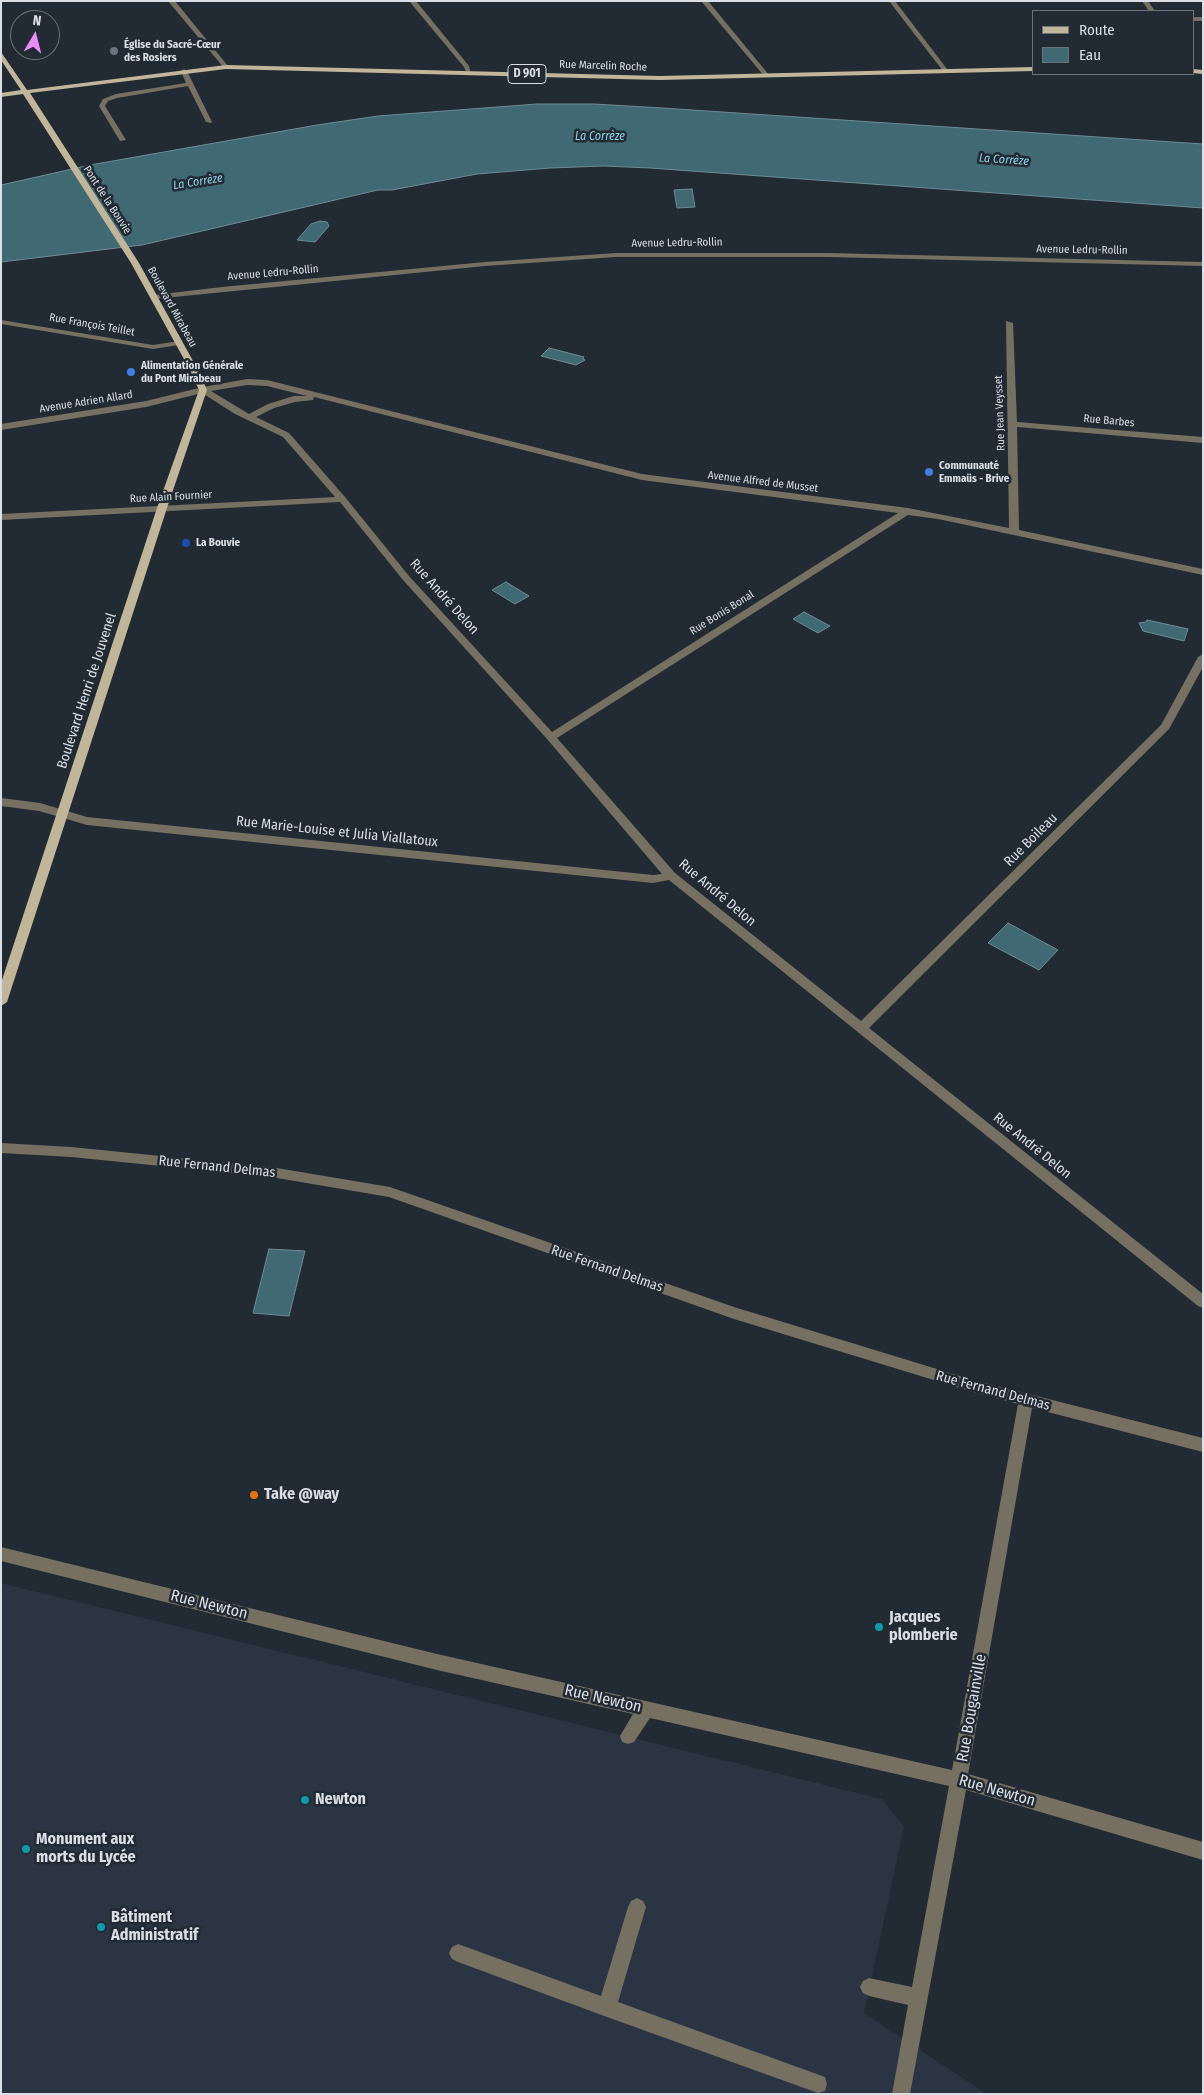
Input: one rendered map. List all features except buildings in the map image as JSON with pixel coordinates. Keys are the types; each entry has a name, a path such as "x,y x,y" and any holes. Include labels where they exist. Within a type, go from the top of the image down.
{"main road":[{"path":"1,54 24,92"},
{"name":"Rue Marcelin Roche","path":"24,92 226,67 660,78 1032,69"},
{"name":"D 901","path":"1,95 24,92"},
{"name":"Pont de la Bouvie","path":"24,92 135,263"},
{"name":"Boulevard Mirabeau","path":"135,263 203,390"},
{"name":"Boulevard Henri de Jouvenel","path":"1,1002 162,508 203,390"}],"street":[{"path":"171,1 226,67"},
{"path":"412,1 467,67 469,73"},
{"path":"704,1 767,76"},
{"path":"892,1 945,70"},
{"path":"184,72 208,122"},
{"path":"122,140 102,106 105,100 116,96 190,84"},
{"name":"Avenue Ledru-Rollin","path":"154,297 476,265 616,255 799,255 1203,264"},
{"name":"Rue François Teillet","path":"1,322 153,347 179,343"},
{"name":"Rue Jean Veysset","path":"1009,323 1013,424 1014,532"},
{"name":"Avenue Alfred de Musset","path":"203,390 247,382 267,383 642,478 938,516 1203,572"},
{"name":"Rue André Delon","path":"203,390 248,417 286,435 342,499 406,578 551,737 671,876 1203,1302"},
{"name":"Avenue Adrien Allard","path":"1,427 146,404 203,390"},
{"name":"Avenue Alfred de Musset","path":"248,417 270,406 294,399 325,398"},
{"name":"Rue Barbes","path":"1013,424 1203,440"},
{"name":"Rue Alain Fournier","path":"1,516 342,499"},
{"name":"Rue Bonis Bonal","path":"551,737 908,512"},
{"name":"Rue Boileau","path":"861,1030 1165,727 1203,657"},
{"name":"Rue Marie-Louise et Julia Viallatoux","path":"1,802 40,807 87,821 653,879 671,876"},
{"name":"Rue Fernand Delmas","path":"1,1148 71,1152 271,1172 390,1192 734,1314 1026,1401 1203,1445"},
{"name":"Rue Bougainville","path":"900,2094 960,1780 1026,1401"},
{"name":"Rue Newton","path":"1,1554 437,1662 960,1780 1203,1851"},
{"path":"628,1736 646,1709"},
{"path":"607,2008 637,1907"},
{"path":"458,1953 818,2084"},
{"path":"869,1987 919,1998"}],"shaded area":[{"path":"1,1583 882,1799 904,1827 864,2013 987,2094 1,2094"}],"water":[{"name":"La Corrèze","path":"537,104 594,104 662,108 1203,144 1203,208 650,168 604,166 550,168 477,174 392,190 378,190 142,245 1,262 1,185 90,165 317,125 378,116"},
{"path":"692,189 695,207 677,208 674,190"},
{"path":"320,221 327,222 329,226 315,242 297,240 311,224"},
{"path":"549,348 584,357 583,359 585,360 576,365 541,356"},
{"path":"506,582 529,596 515,604 492,590"},
{"path":"804,612 830,626 818,633 793,619"},
{"path":"1147,620 1188,629 1184,641 1143,631 1139,623 1146,622"},
{"path":"1008,923 1058,950 1039,970 988,943"},
{"path":"269,1249 305,1251 289,1316 253,1313"}],"place":[{"name":"Église du Sacré-Cœur des Rosiers","path":"114,51"},
{"name":"Alimentation Générale du Pont Mirabeau","path":"131,372"},
{"name":"Communauté Emmaüs - Brive","path":"929,472"},
{"name":"La Bouvie","path":"186,543"},
{"name":"Take @way","path":"254,1495"},
{"name":"Jacques plomberie","path":"879,1627"},
{"name":"Newton","path":"305,1800"},
{"name":"Monument aux morts du Lycée","path":"26,1849"},
{"name":"Bâtiment Administratif","path":"101,1927"}]}
